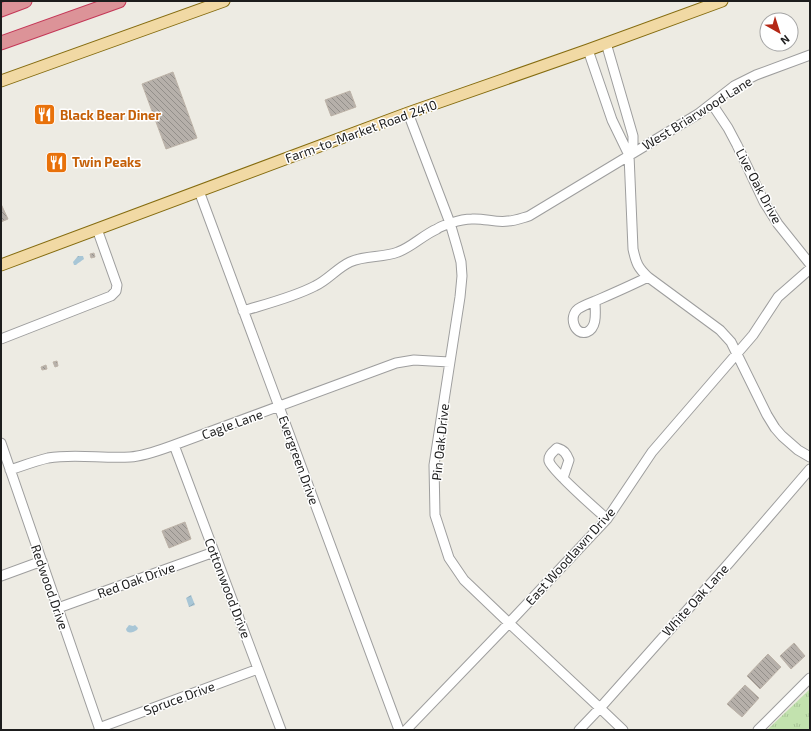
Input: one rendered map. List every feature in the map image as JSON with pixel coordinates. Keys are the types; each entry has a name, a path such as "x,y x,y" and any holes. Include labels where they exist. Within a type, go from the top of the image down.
{"highway":[{"path":"1,10 25,1"},
{"path":"1,43 118,1"}],"main road":[{"path":"1,81 224,1"},
{"name":"Farm-to-Market Road 2410","path":"1,265 408,113 606,44 722,1"}],"street":[{"path":"606,44 633,136 633,144 629,155 633,249 636,261 641,271 648,277 720,330 731,342 767,415 775,428 798,450 810,457"},
{"path":"588,50 612,120 629,155"},
{"name":"West Briarwood Lane","path":"243,311 316,286 350,262 397,253 436,229 450,223 473,219 508,222 529,216 698,114 734,86 756,75 810,55"},
{"name":"Live Oak Drive","path":"712,104 728,128 764,202 778,224 810,264"},
{"name":"Pin Oak Drive","path":"408,113 450,223 461,262 462,276 460,297 434,465 435,515 449,558 464,580 623,730"},
{"name":"Evergreen Drive","path":"199,191 399,730"},
{"path":"1,339 111,296 116,291 117,285 97,229"},
{"name":"East Woodlawn Drive","path":"406,730 606,519 652,452 753,335 778,297 810,269"},
{"path":"595,301 648,277"},
{"name":"Cagle Lane","path":"10,470 48,458 131,457 146,455 396,363 414,360 450,362"},
{"name":"Redwood Drive","path":"1,443 100,729"},
{"name":"Cottonwood Drive","path":"174,445 281,730"},
{"name":"White Oak Lane","path":"579,730 810,469"},
{"path":"563,478 606,519"},
{"name":"Red Oak Drive","path":"58,608 214,552"},
{"path":"1,576 42,561"},
{"name":"Spruce Drive","path":"100,729 258,669"},
{"path":"758,730 810,678"}],"green space":[{"path":"810,689 810,730 767,730"}],"water":[{"path":"78,256 83,256 84,259 74,265 73,262"},
{"path":"191,595 195,605 189,607 186,598"},
{"path":"129,625 135,625 138,628 136,631 128,632 126,629"}],"building":[{"path":"173,72 197,138 166,149 142,84"},
{"path":"350,91 356,107 331,116 325,100"},
{"path":"1,204 8,219 1,222"},
{"path":"94,253 95,257 91,258 90,254"},
{"path":"57,361 58,366 55,367 53,362"},
{"path":"46,365 47,369 42,370 41,367"},
{"path":"185,522 191,539 169,548 162,531"},
{"path":"794,643 805,656 791,669 780,656"},
{"path":"768,654 781,667 760,689 747,676"},
{"path":"745,685 759,698 742,717 727,704"}],"place":[{"name":"Black Bear Diner","path":"45,115"},
{"name":"Twin Peaks","path":"56,162"}]}
